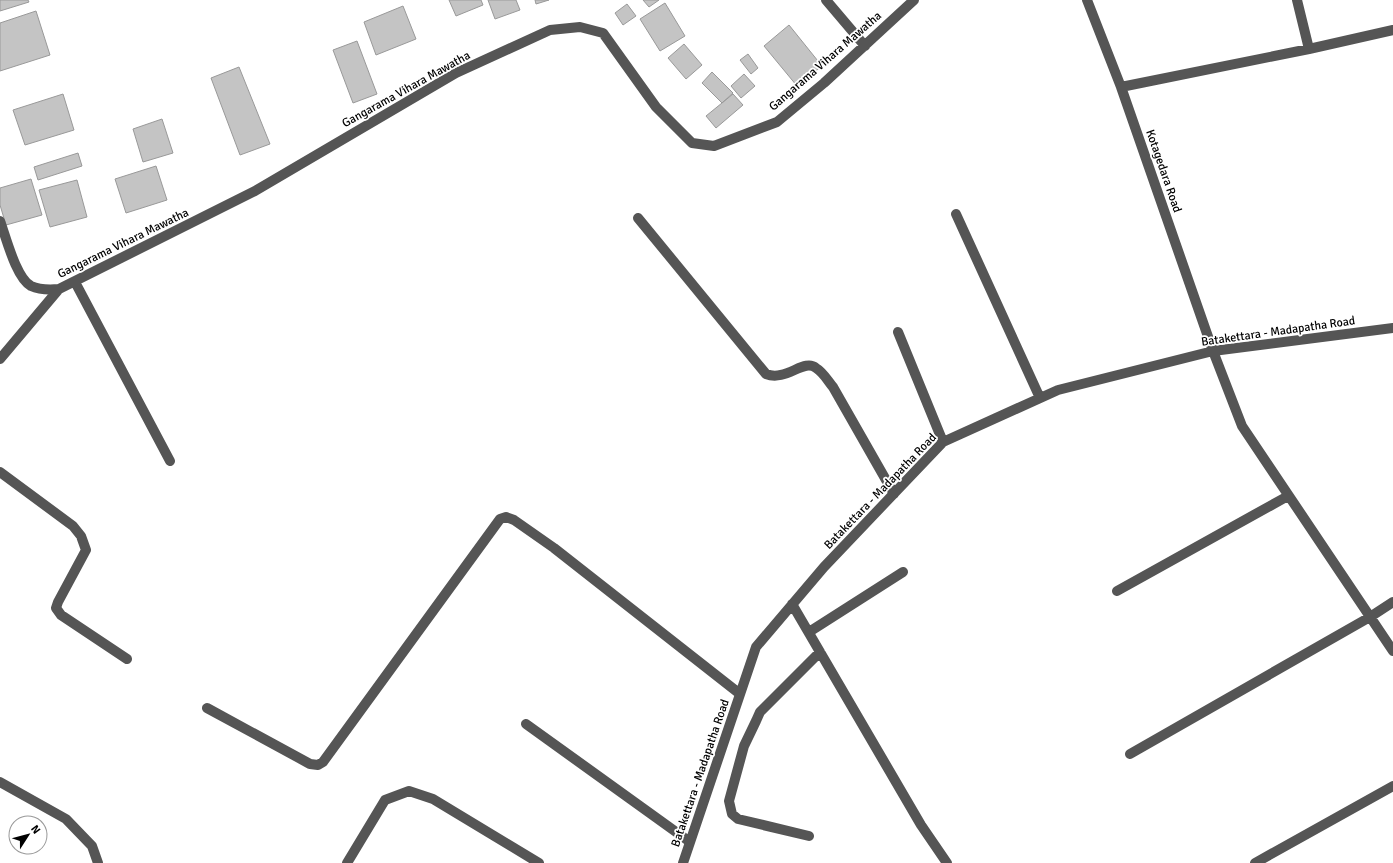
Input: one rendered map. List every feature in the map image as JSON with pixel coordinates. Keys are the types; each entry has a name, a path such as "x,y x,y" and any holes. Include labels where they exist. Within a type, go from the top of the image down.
{"street":[{"path":"826,0 864,46"},
{"name":"Gangarama Vihara Mawatha","path":"0,221 20,275 29,285 41,290 59,289 255,191 456,73 550,30 580,27 603,33 656,107 692,143 714,146 777,122 914,0"},
{"name":"Kotagedara Road","path":"1087,0 1121,87 1213,351 1242,426 1393,651"},
{"path":"1297,0 1309,49"},
{"path":"1121,87 1309,49 1393,30"},
{"path":"956,214 1040,398"},
{"path":"638,218 766,374 774,377 784,376 806,365 815,367 824,376 833,387 894,494"},
{"path":"75,282 170,461"},
{"path":"0,359 59,289"},
{"name":"Batakettara - Madapatha Road","path":"683,863 756,648 824,567 943,442 1058,390 1213,351 1393,328"},
{"path":"898,332 943,442"},
{"path":"0,472 73,526 81,536 86,550 56,608 61,615 127,660"},
{"path":"1117,591 1288,496"},
{"path":"207,708 310,764 318,765 323,762 500,519 506,518 514,520 554,548 740,694"},
{"path":"808,632 902,572"},
{"path":"1130,754 1370,618 1393,602"},
{"path":"792,604 921,825 948,863"},
{"path":"809,836 738,819 732,814 729,801 744,746 760,712 820,652"},
{"path":"526,724 690,842"},
{"path":"0,782 66,819 92,846 98,863"},
{"path":"1255,863 1393,786"},
{"path":"347,863 385,800 409,791 433,799 539,863"}],"building":[{"path":"0,0 28,0 29,2 0,11"},
{"path":"449,0 481,0 483,5 456,16"},
{"path":"488,0 516,0 520,10 495,19"},
{"path":"535,0 549,0 536,4"},
{"path":"643,0 659,0 649,7"},
{"path":"665,3 685,36 660,51 640,19"},
{"path":"627,4 636,16 623,25 615,13"},
{"path":"403,6 416,39 376,55 364,22"},
{"path":"36,11 50,55 0,71 0,23"},
{"path":"789,25 822,66 797,86 764,46"},
{"path":"357,41 377,94 353,103 333,50"},
{"path":"684,44 702,65 686,79 668,58"},
{"path":"748,54 758,68 751,74 740,60"},
{"path":"239,67 270,144 240,155 211,78"},
{"path":"712,72 733,93 722,103 702,83"},
{"path":"744,74 755,86 741,98 731,86"},
{"path":"63,94 74,130 25,145 13,110"},
{"path":"733,94 743,105 716,128 706,116"},
{"path":"162,119 173,153 143,162 133,129"},
{"path":"78,153 82,166 38,180 34,167"},
{"path":"156,166 167,200 126,213 115,179"},
{"path":"31,179 42,215 6,225 0,205 0,188"},
{"path":"77,180 87,217 50,227 39,190"}]}
